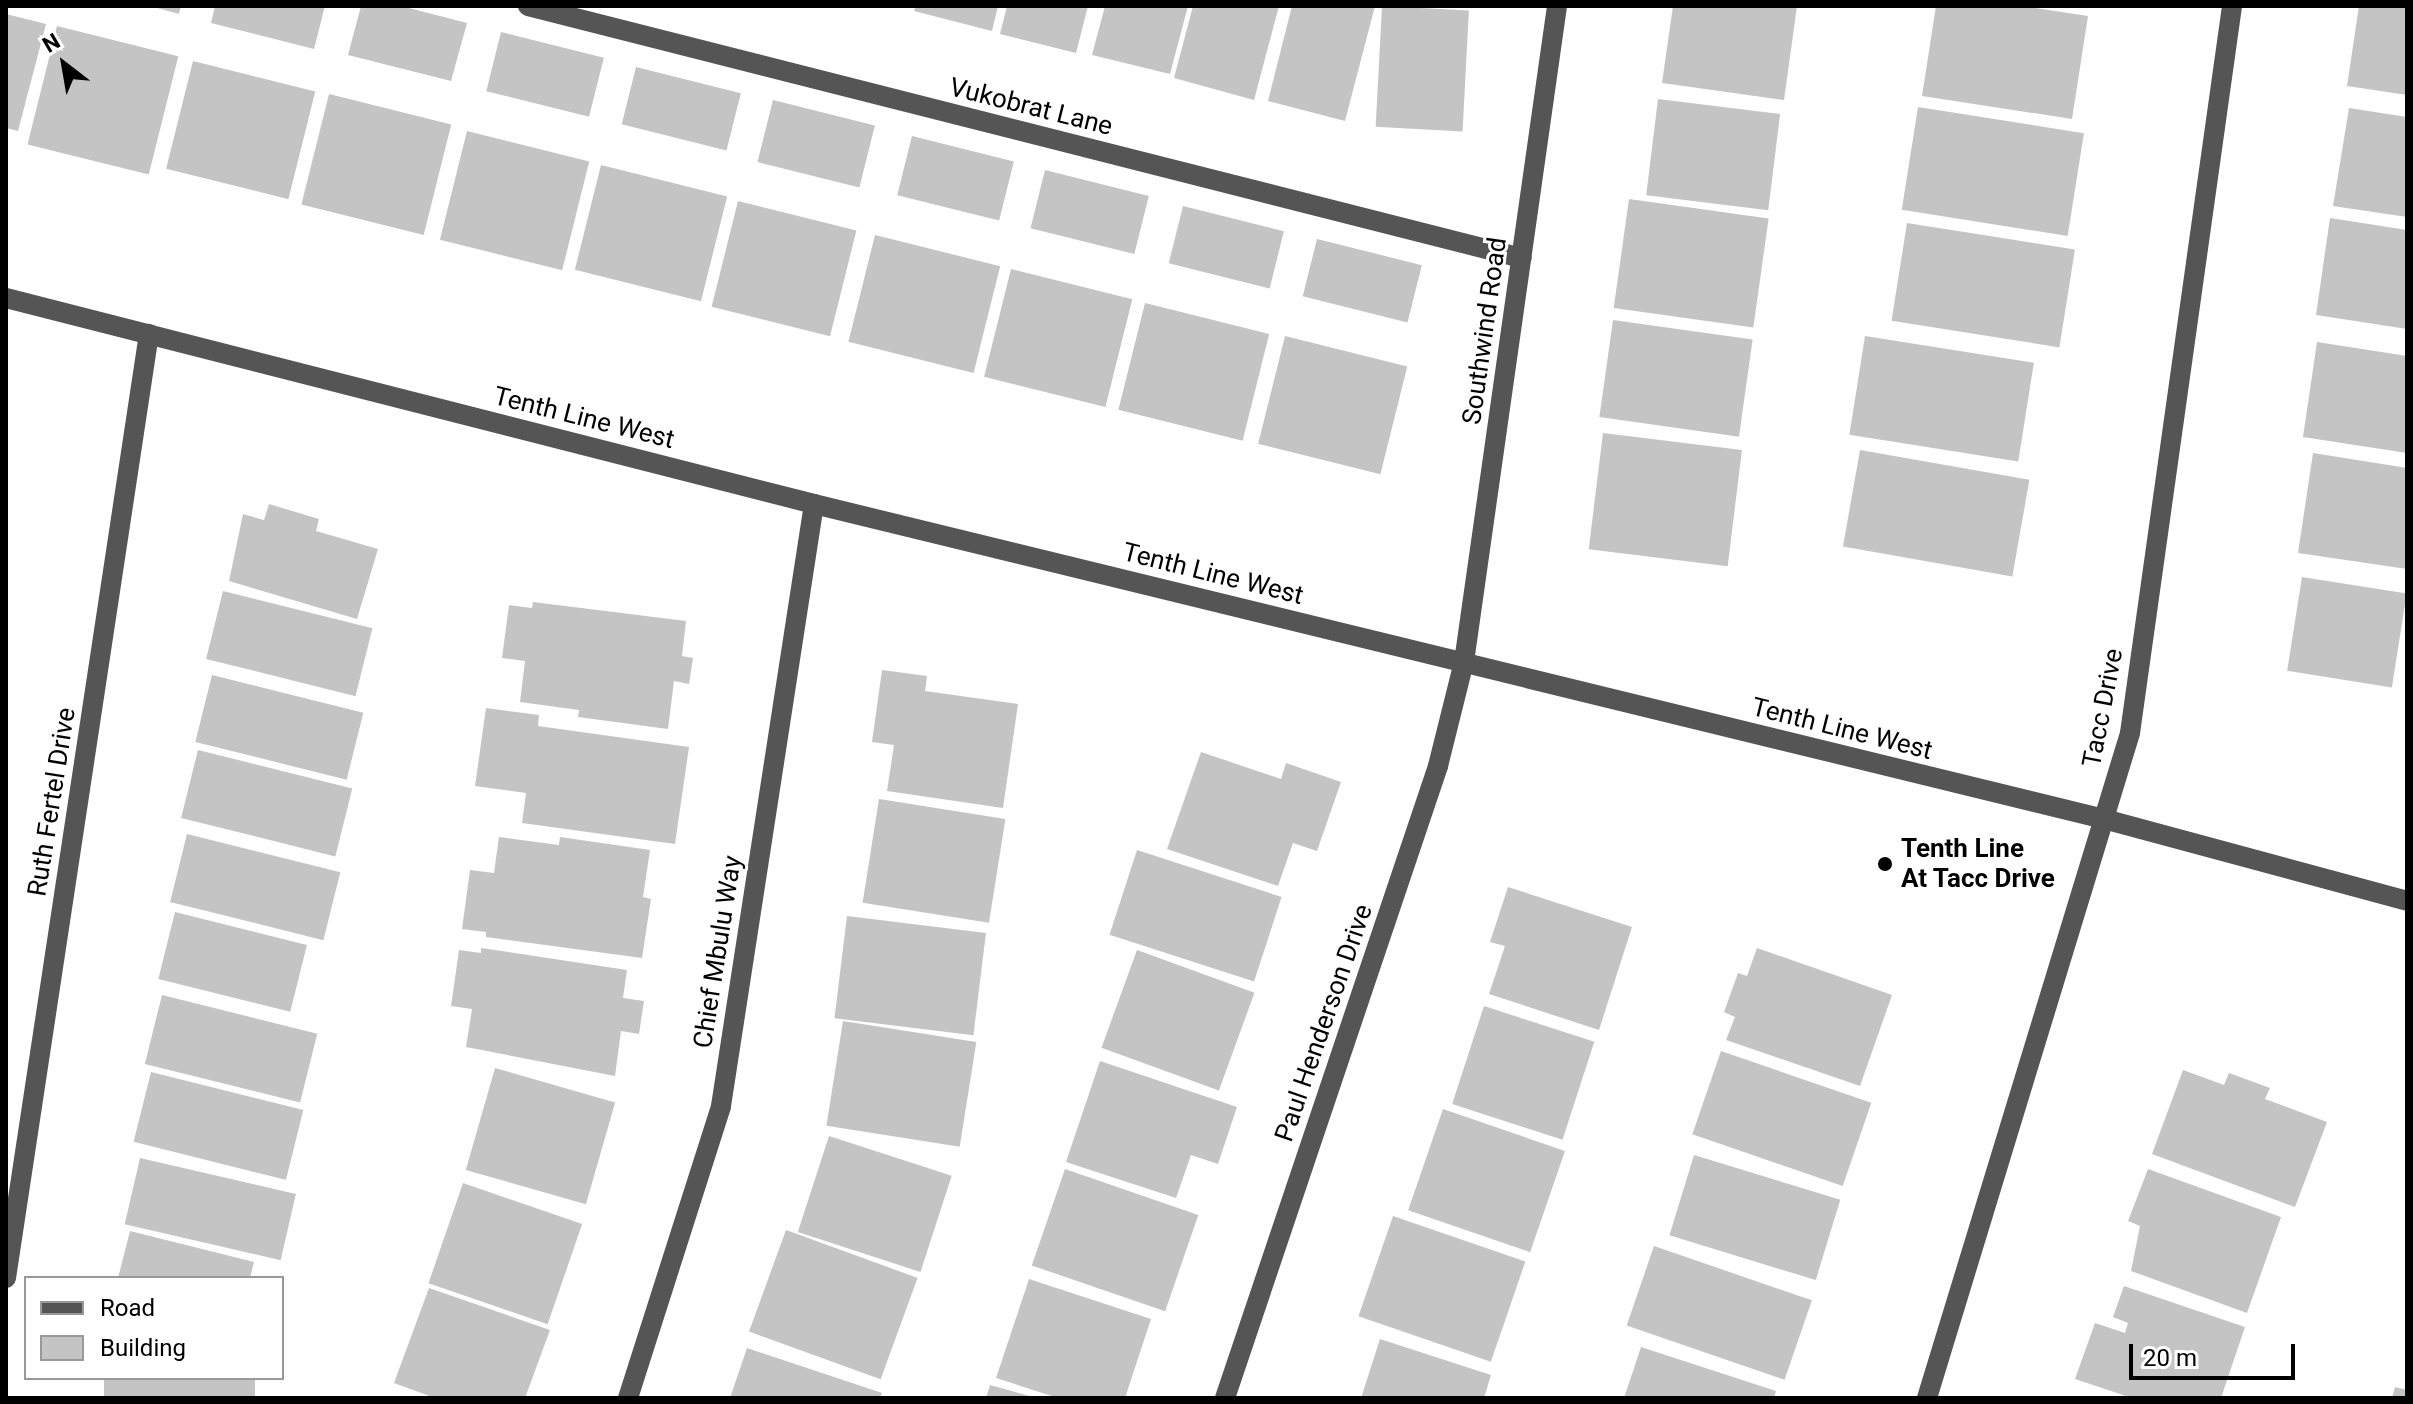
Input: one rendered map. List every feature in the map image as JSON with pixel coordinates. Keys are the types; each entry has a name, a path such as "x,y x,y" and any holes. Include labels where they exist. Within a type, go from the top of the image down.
{"street":[{"name":"Vukobrat Lane","path":"528,6 1522,258"},
{"name":"Southwind Road","path":"1464,662 1557,6"},
{"name":"Tacc Drive","path":"1927,1398 2130,733 2232,6"},
{"name":"Tenth Line West","path":"6,298 814,504 2104,819 2407,901"},
{"name":"Ruth Fertel Drive","path":"6,1278 149,334"},
{"name":"Chief Mbulu Way","path":"628,1398 721,1106 814,504"},
{"name":"Paul Henderson Drive","path":"1225,1398 1438,766 1464,662"}],"building":[{"path":"150,6 181,6 179,14"},
{"path":"215,6 325,6 314,49 211,23"},
{"path":"361,6 401,6 467,23 451,81 348,55"},
{"path":"916,6 998,6 992,31 914,11"},
{"path":"1007,6 1088,6 1076,53 1000,34"},
{"path":"1105,6 1188,6 1170,74 1092,55"},
{"path":"1193,6 1279,6 1254,100 1174,78"},
{"path":"1292,6 1375,6 1345,121 1268,101"},
{"path":"1382,6 1469,11 1463,131 1376,127"},
{"path":"1673,6 1797,6 1784,100 1662,83"},
{"path":"1936,6 2023,6 2088,16 2072,119 1922,96"},
{"path":"2359,6 2407,6 2407,95 2347,86"},
{"path":"6,14 46,24 18,131 6,128"},
{"path":"57,26 178,56 149,175 27,144"},
{"path":"501,32 604,58 589,117 486,91"},
{"path":"193,61 315,91 288,199 166,169"},
{"path":"636,67 741,93 727,150 622,124"},
{"path":"329,94 451,124 424,235 301,205"},
{"path":"1658,99 1780,114 1768,210 1646,195"},
{"path":"773,100 875,125 859,188 758,162"},
{"path":"1918,107 2084,133 2068,236 1902,210"},
{"path":"2349,108 2407,117 2407,217 2333,206"},
{"path":"467,131 589,161 562,270 440,240"},
{"path":"912,136 1014,161 999,221 897,195"},
{"path":"601,165 727,196 701,301 575,270"},
{"path":"1045,170 1149,196 1134,254 1030,228"},
{"path":"1629,199 1769,219 1753,328 1614,308"},
{"path":"738,201 856,231 830,336 712,307"},
{"path":"1183,206 1284,231 1270,288 1169,263"},
{"path":"2330,218 2407,230 2407,329 2316,315"},
{"path":"1907,223 2075,250 2059,347 1892,321"},
{"path":"875,235 1000,266 974,373 848,342"},
{"path":"1317,239 1422,265 1408,322 1303,296"},
{"path":"1011,269 1132,299 1105,407 984,377"},
{"path":"1145,303 1269,334 1243,441 1118,410"},
{"path":"1613,320 1753,340 1739,437 1599,417"},
{"path":"1285,336 1407,366 1380,474 1258,444"},
{"path":"1865,336 2034,363 2018,462 1849,435"},
{"path":"2317,342 2407,356 2407,453 2303,437"},
{"path":"1603,433 1742,450 1728,566 1589,549"},
{"path":"1860,450 2029,480 2012,576 1843,547"},
{"path":"2313,453 2407,468 2407,569 2298,553"},
{"path":"269,504 319,519 316,531 378,549 357,619 229,581 243,514 264,520"},
{"path":"2302,577 2407,594 2392,687 2287,671"},
{"path":"223,591 372,628 355,696 206,659"},
{"path":"533,602 686,621 682,656 693,658 689,684 674,681 668,729 578,717 579,710 520,702 525,661 502,658 509,605 532,608"},
{"path":"882,670 927,676 925,691 1018,704 1003,808 887,791 894,745 872,742"},
{"path":"212,675 363,713 347,780 195,742"},
{"path":"486,708 539,715 538,726 689,747 675,844 522,823 526,793 475,786"},
{"path":"198,750 352,788 335,856 181,818"},
{"path":"1201,752 1281,779 1286,763 1341,782 1317,851 1293,843 1278,886 1167,849"},
{"path":"879,799 1005,819 989,923 863,903"},
{"path":"187,834 340,872 323,940 170,902"},
{"path":"499,837 559,845 560,837 650,850 643,897 651,899 642,958 486,937 486,932 462,929 470,870 494,873"},
{"path":"1137,850 1282,897 1254,982 1109,935"},
{"path":"1508,887 1632,927 1599,1030 1489,994 1505,946 1490,942"},
{"path":"175,912 307,945 290,1012 158,979"},
{"path":"847,916 986,933 973,1035 834,1018"},
{"path":"481,948 627,970 623,998 644,1001 639,1034 621,1031 615,1076 466,1047 472,1009 451,1006 459,950 481,953"},
{"path":"1757,948 1892,995 1860,1086 1726,1040 1735,1017 1724,1012 1738,973 1747,976"},
{"path":"1137,950 1254,993 1219,1090 1101,1048"},
{"path":"162,995 317,1034 300,1103 145,1064"},
{"path":"1484,1006 1594,1042 1562,1140 1452,1104"},
{"path":"843,1021 976,1042 960,1147 826,1126"},
{"path":"1721,1051 1871,1103 1843,1186 1692,1134"},
{"path":"1100,1061 1237,1107 1218,1164 1191,1155 1176,1198 1066,1162"},
{"path":"495,1068 615,1102 586,1204 466,1170"},
{"path":"2183,1070 2224,1085 2229,1073 2270,1088 2265,1099 2327,1122 2295,1207 2152,1154"},
{"path":"151,1072 303,1110 286,1180 134,1142"},
{"path":"1443,1109 1565,1151 1530,1252 1408,1210"},
{"path":"829,1136 952,1176 920,1272 798,1232"},
{"path":"1694,1155 1840,1200 1816,1280 1669,1235"},
{"path":"140,1158 296,1194 281,1260 125,1224"},
{"path":"1065,1169 1198,1215 1165,1311 1032,1265"},
{"path":"2148,1169 2281,1217 2247,1313 2131,1271 2140,1226 2128,1221"},
{"path":"463,1183 582,1224 548,1324 428,1283"},
{"path":"1393,1216 1525,1262 1491,1362 1358,1316"},
{"path":"786,1230 918,1278 881,1379 749,1331"},
{"path":"130,1231 254,1262 250,1276 119,1276"},
{"path":"1654,1246 1812,1300 1785,1380 1627,1325"},
{"path":"1029,1279 1151,1319 1125,1398 1058,1398 996,1378"},
{"path":"2124,1286 2245,1327 2221,1398 2132,1398 2075,1379 2095,1323 2125,1333 2128,1323 2113,1317"},
{"path":"429,1288 550,1330 525,1398 435,1398 394,1383"},
{"path":"1380,1339 1491,1375 1484,1398 1361,1398"},
{"path":"1641,1347 1776,1391 1774,1398 1624,1398"},
{"path":"747,1348 882,1393 880,1398 730,1398"},
{"path":"104,1380 255,1380 255,1398 104,1398"},
{"path":"990,1385 1033,1397 1033,1398 986,1398"},
{"path":"2395,1387 2407,1390 2407,1398 2392,1398"}],"place":[{"name":"Tenth Line At Tacc Drive","path":"1885,864"}]}
